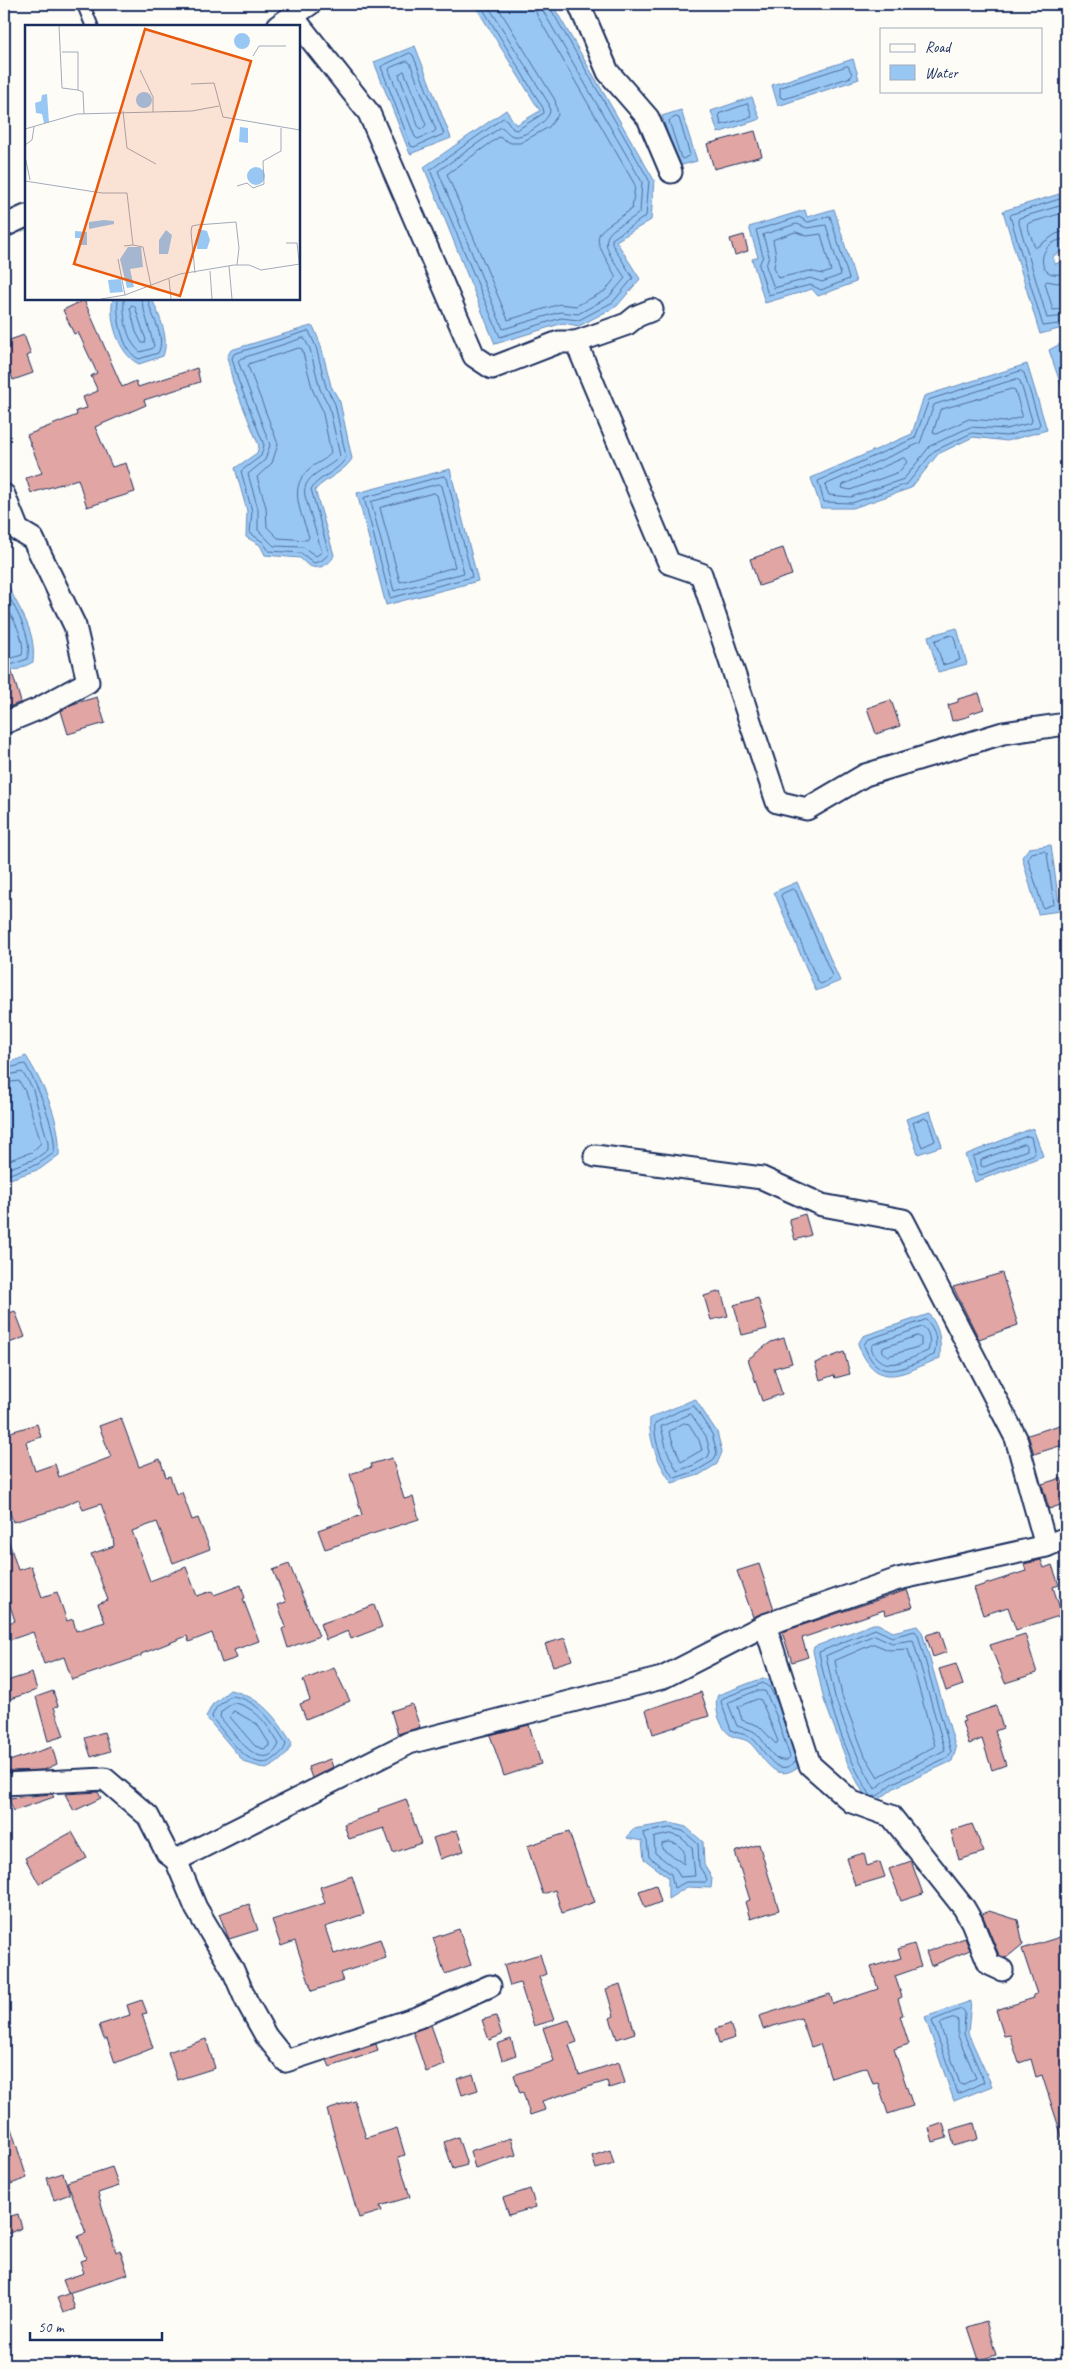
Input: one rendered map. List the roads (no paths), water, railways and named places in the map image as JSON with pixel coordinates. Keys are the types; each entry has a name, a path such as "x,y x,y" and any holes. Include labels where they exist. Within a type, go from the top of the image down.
{"street":[{"path":"286,21 310,4"},
{"path":"579,4 608,72 648,118 671,172"},
{"path":"300,37 369,113 474,356 492,368 559,342 576,342 628,324 637,316 652,310"},
{"path":"4,226 25,216"},
{"path":"576,342 669,563 701,574 777,802 807,809 865,775 1002,733 1066,724"},
{"path":"4,495 18,530 33,539 75,626 88,682 38,709 4,723"},
{"path":"596,1156 762,1178 822,1205 903,1220 1016,1438 1046,1546"},
{"path":"176,1860 409,1742 662,1678 765,1625 898,1579 1046,1546 1066,1538"},
{"path":"765,1625 810,1764 852,1802 891,1816 964,1908 972,1922 989,1964 1002,1970"},
{"path":"4,1784 105,1779 148,1816 167,1853 176,1860 196,1908 234,1970 246,2000 266,2036 286,2061 419,2017 490,1986"}],"lane":[{"path":"84,4 92,25"}],"water":[{"path":"474,4 552,4 654,180 651,220 616,241 640,279 617,306 579,326 563,323 495,344 424,167 506,110 516,125 540,111"},
{"path":"415,46 451,138 410,154 374,62"},
{"path":"853,59 859,79 778,106 772,85"},
{"path":"752,97 760,119 718,133 711,111"},
{"path":"681,110 697,161 678,166 662,116"},
{"path":"1066,192 1066,249 1053,256 1055,264 1066,260 1066,327 1040,334 1003,211"},
{"path":"834,209 856,282 818,296 812,289 765,303 752,259 758,257 749,227 805,210 807,217"},
{"path":"113,300 152,300 164,334 165,349 163,356 139,364 132,359 126,353 117,336 112,316"},
{"path":"311,326 314,328 321,346 331,386 340,402 352,459 344,468 315,490 334,555 328,563 317,568 300,558 265,555 260,545 246,537 247,511 235,468 257,453 259,446 233,382 227,357 231,350"},
{"path":"1066,341 1066,397 1065,397 1049,350"},
{"path":"1027,364 1047,430 1007,441 973,437 938,454 911,488 853,508 821,508 811,478 912,434 924,396"},
{"path":"450,469 478,581 386,605 357,493"},
{"path":"4,574 32,637 33,662 19,669 4,672"},
{"path":"957,628 967,664 938,672 928,636"},
{"path":"1051,845 1060,911 1038,914 1022,857 1029,848"},
{"path":"797,882 840,981 816,991 774,892"},
{"path":"26,1056 45,1091 54,1116 59,1142 59,1155 40,1169 4,1181 4,1065"},
{"path":"930,1111 942,1146 918,1154 906,1119"},
{"path":"1033,1128 1043,1156 975,1182 965,1155"},
{"path":"929,1314 936,1325 939,1335 940,1358 903,1373 892,1375 883,1374 874,1369 865,1359 858,1344 863,1336"},
{"path":"695,1399 717,1432 722,1452 717,1464 699,1475 672,1483 655,1452 650,1418"},
{"path":"873,1624 878,1624 893,1632 917,1626 922,1632 956,1749 952,1761 894,1788 876,1802 867,1800 848,1764 824,1700 813,1651 814,1647"},
{"path":"763,1678 770,1680 775,1685 801,1764 792,1771 777,1772 771,1768 748,1741 728,1733 721,1723 717,1711 718,1695"},
{"path":"230,1690 260,1703 274,1717 292,1743 282,1759 266,1769 244,1762 206,1717 212,1705"},
{"path":"670,1823 686,1827 703,1842 704,1865 712,1878 711,1888 687,1887 668,1899 668,1877 644,1859 642,1841 627,1838 633,1829"},
{"path":"971,2001 968,2033 992,2086 954,2101 925,2017"}]}
